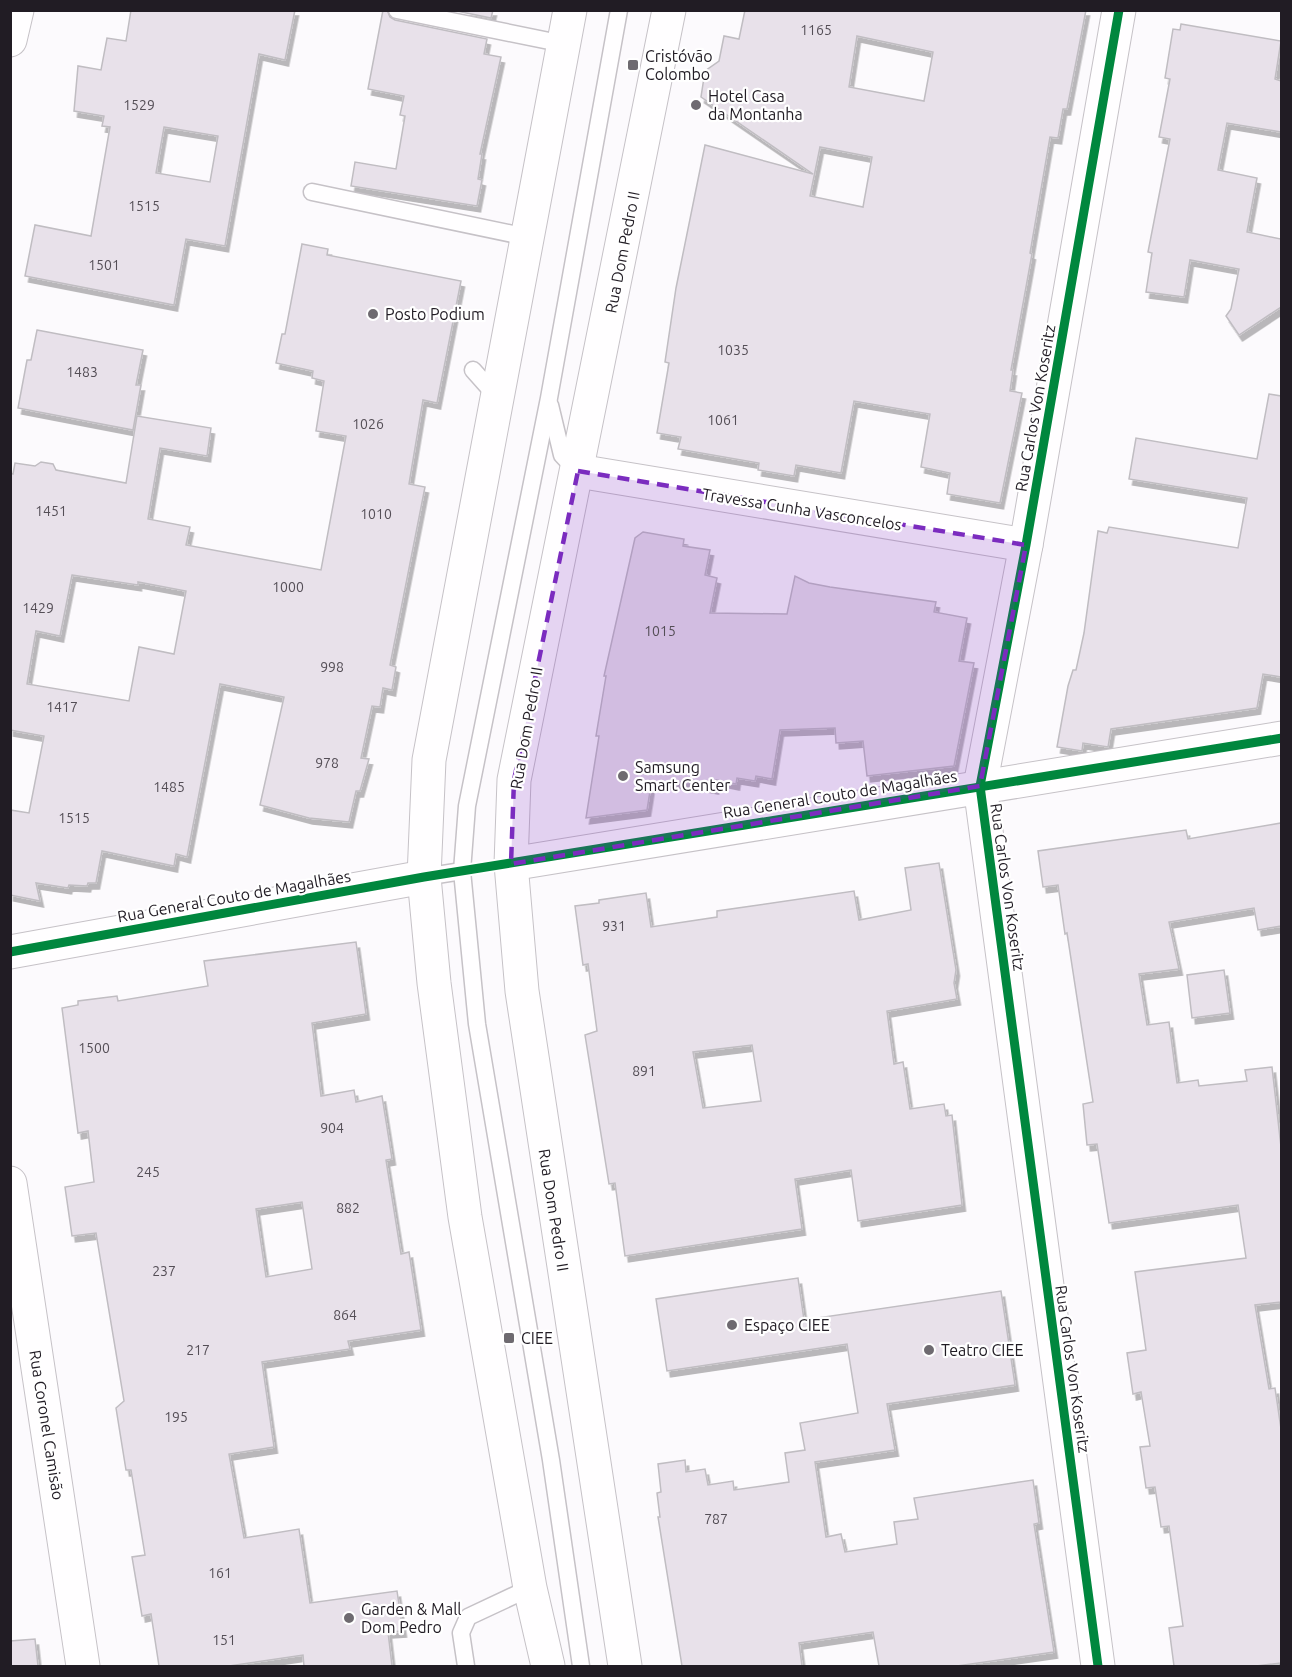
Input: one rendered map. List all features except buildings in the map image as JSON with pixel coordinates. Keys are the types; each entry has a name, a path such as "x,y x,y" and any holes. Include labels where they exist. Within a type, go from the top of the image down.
{"street":[{"path":"10,40 16,10"},
{"path":"548,1666 530,1588 465,1217 434,983 424,878 429,760 570,10"},
{"name":"Rua Dom Pedro II","path":"625,1666 523,1003 511,864 514,780 669,10"},
{"name":"Rua Carlos Von Koseritz","path":"1098,1666 980,786 1026,545 1119,10"},
{"name":"Travessa Cunha Vasconcelos","path":"578,471 1026,545"},
{"name":"Rua General Couto de Magalhães","path":"511,864 1281,738"},
{"name":"Rua General Couto de Magalhães","path":"10,952 424,878"},
{"name":"Rua Coronel Camisão","path":"10,1183 83,1666"}],"lane":[{"path":"397,10 564,44"},
{"path":"581,1666 551,1460 477,1024 462,871 467,806 549,398 619,10"},
{"path":"312,192 527,237"},
{"path":"473,370 497,397"},
{"path":"549,398 562,455 578,471"},
{"name":"Rua General Couto de Magalhães","path":"424,878 462,871"},
{"path":"466,1666 460,1633 468,1617 530,1588"}],"highlighted area":[{"path":"578,471 1026,545 980,786 511,864 514,780"}],"cycle path":[{"path":"1098,1666 980,786 1026,545 1119,10"},
{"path":"10,952 424,877 1282,738"}],"place":[{"name":"Cristóvão Colombo","path":"633,65"},
{"name":"Hotel Casa da Montanha","path":"696,105"},
{"name":"Posto Podium","path":"373,314"},
{"name":"Samsung Smart Center","path":"623,776"},
{"name":"Espaço CIEE","path":"732,1325"},
{"name":"CIEE","path":"509,1338"},
{"name":"Teatro CIEE","path":"929,1350"},
{"name":"Garden & Mall Dom Pedro","path":"349,1618"}]}
